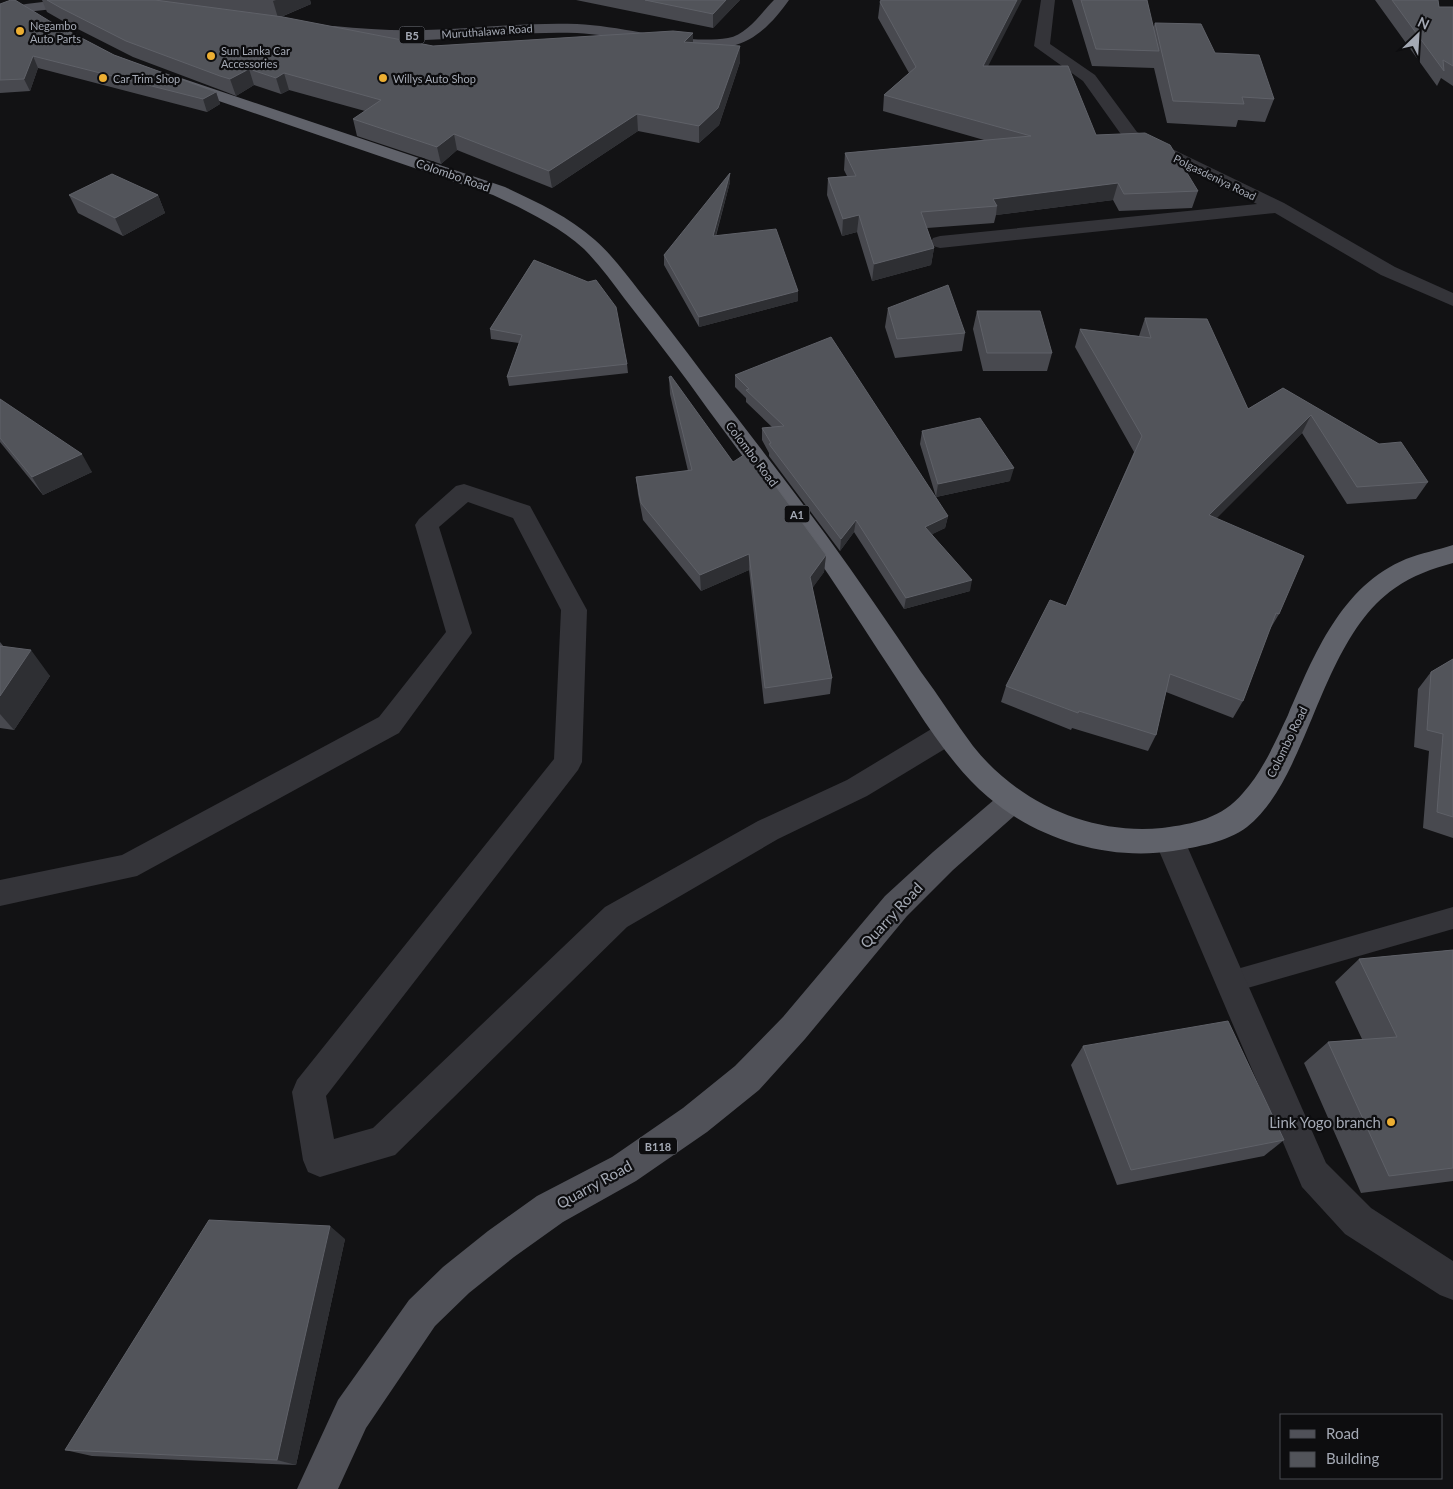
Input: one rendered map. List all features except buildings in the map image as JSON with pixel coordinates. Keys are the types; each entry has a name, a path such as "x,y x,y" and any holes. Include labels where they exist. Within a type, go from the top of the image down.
{"highway":[{"path":"21,4 55,25"},
{"name":"Colombo Road","path":"158,74 499,191 534,207 564,225 590,244 665,337 819,543 948,733 984,779 1012,801 1036,816 1075,832 1118,841 1147,842 1206,833 1237,818 1270,780 1290,742 1318,674 1339,634 1354,612 1370,594 1390,577 1419,564 1453,554"}],"main road":[{"name":"Muruthalawa Road","path":"322,30 424,35 566,27 623,32 676,41 723,43 743,39 782,0"},
{"path":"21,4 91,2"},
{"name":"Quarry Road","path":"317,1489 352,1414 422,1313 456,1280 501,1244 550,1209 624,1169 696,1120 747,1078 794,1028 896,906 943,861 1012,801"}],"street":[{"name":"Polgasdeniya Road","path":"1048,0 1042,46 1088,78 1131,136 1278,207 1388,271 1453,300"},
{"path":"940,242 1278,207"},
{"path":"0,893 126,867 390,725 459,633 427,525 464,492 522,512 574,610 568,762 309,1092 320,1160 383,1143 616,917 768,830 858,788 948,733"},
{"path":"1169,839 1314,1175 1358,1221 1453,1282"}],"lane":[{"path":"1230,982 1453,918"}],"place":[{"name":"Negambo Auto Parts","path":"20,31"},
{"name":"Sun Lanka Car Accessories","path":"211,56"},
{"name":"Car Trim Shop","path":"103,78"},
{"name":"Willys Auto Shop","path":"383,78"},
{"name":"Link Yogo branch","path":"1391,1122"}]}
